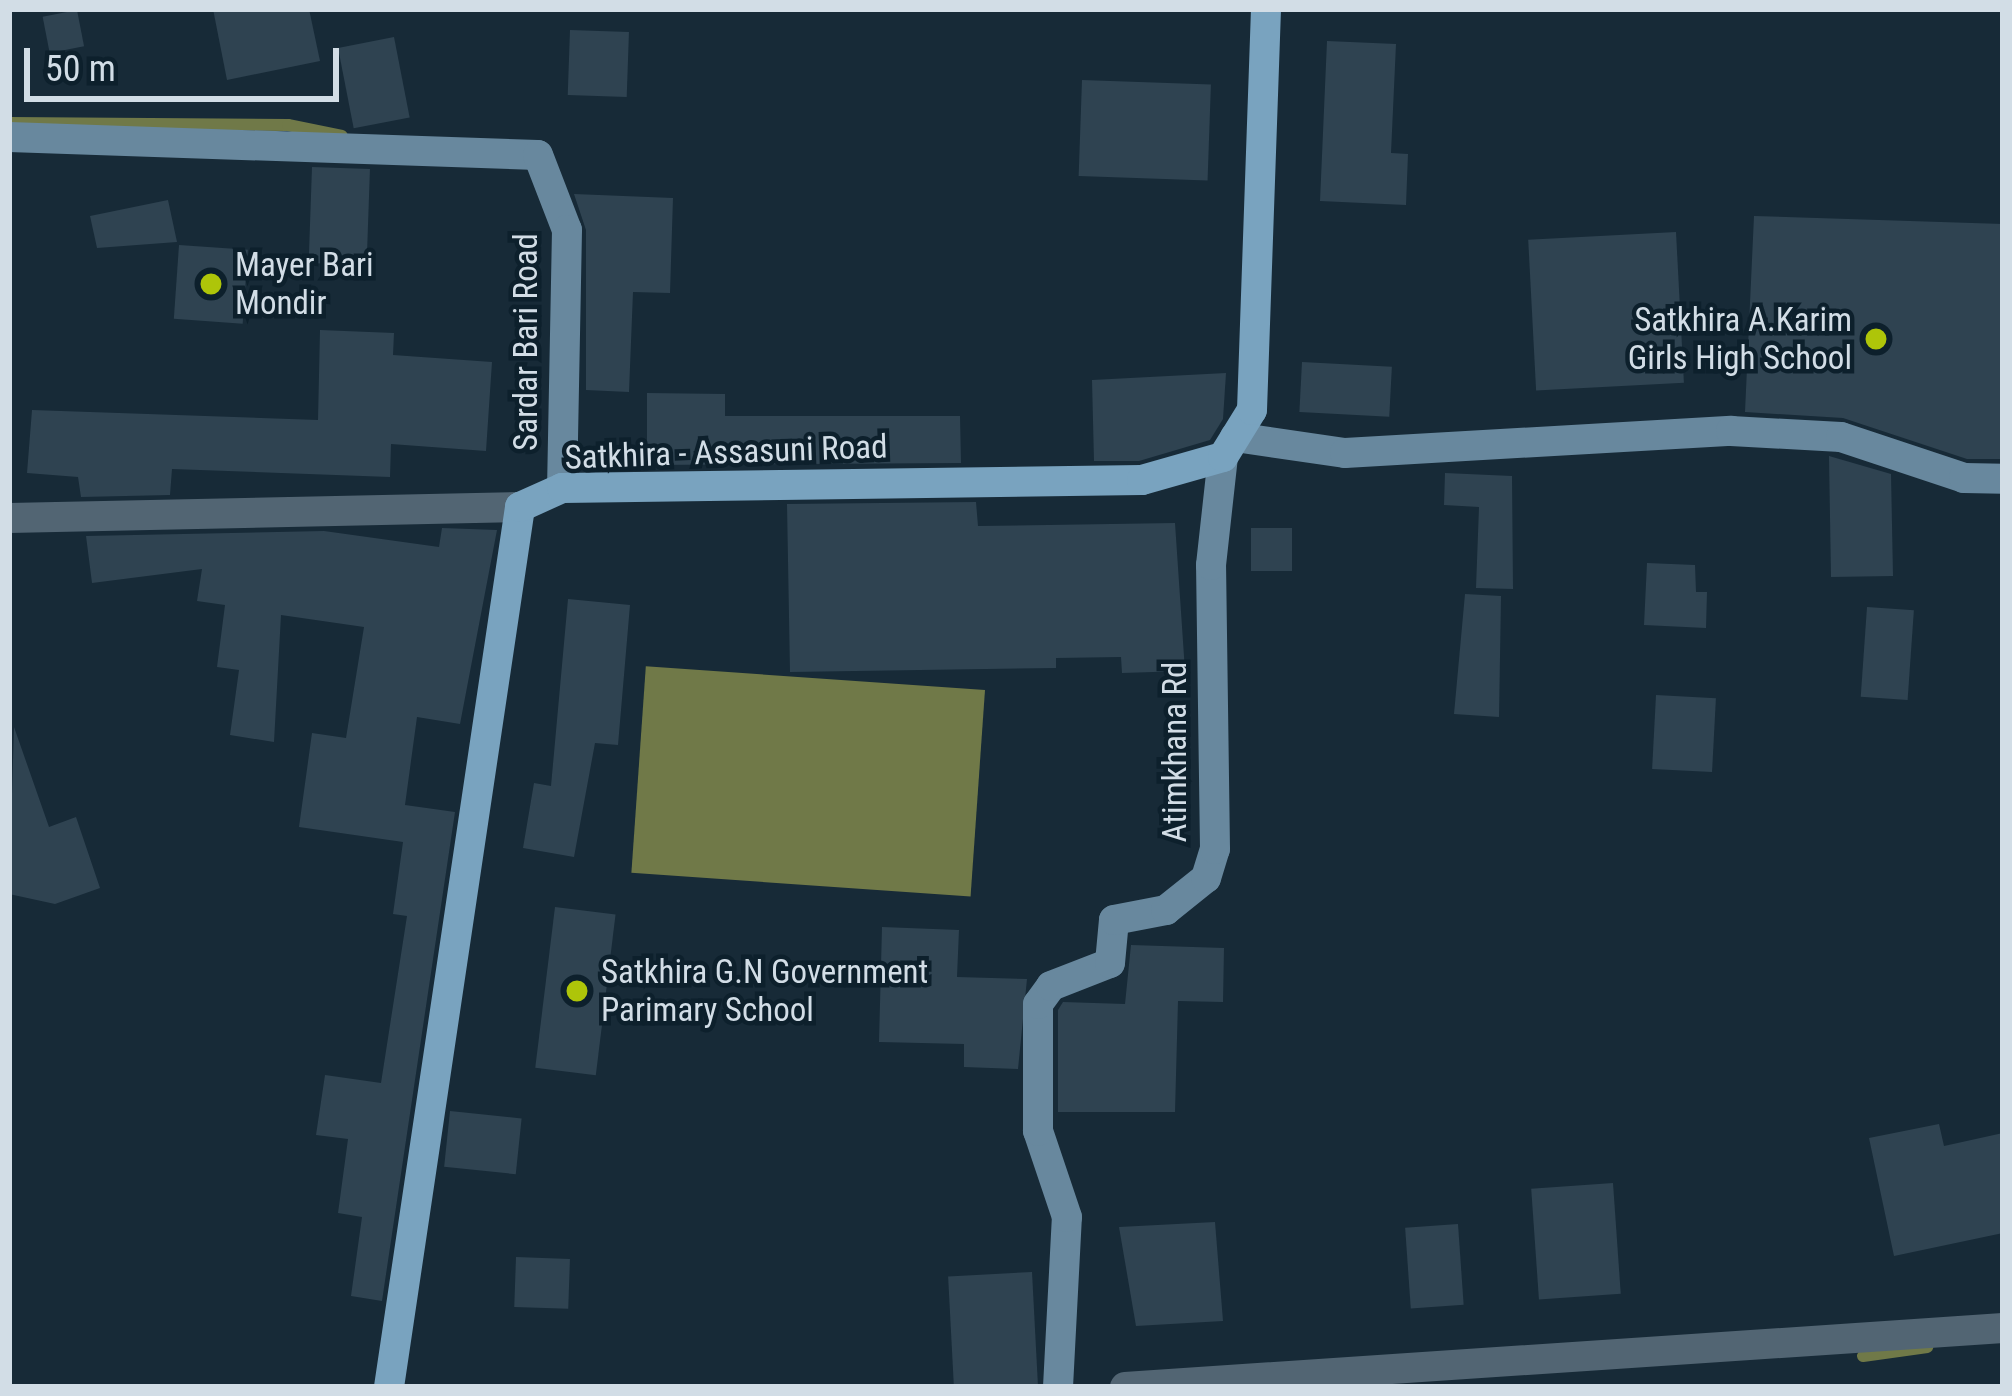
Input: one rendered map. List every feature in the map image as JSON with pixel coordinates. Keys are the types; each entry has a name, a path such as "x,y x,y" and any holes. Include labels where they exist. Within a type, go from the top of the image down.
{"main road":[{"path":"1266,9 1252,410 1229,447 1346,453 1731,431 1866,440 1895,460 2003,479"},
{"name":"Sardar Bari Road","path":"9,137 538,154 567,230 562,488"},
{"name":"Satkhira - Assasuni Road","path":"520,507 562,488 1142,480 1229,447"},
{"name":"Atimkhana Rd","path":"1058,1387 1067,1217 1039,1132 1038,1004 1051,986 1110,963 1114,920 1166,910 1206,878 1215,849 1211,565 1229,447"},
{"path":"389,1387 520,507"}],"street":[{"path":"9,518 520,507"},
{"path":"1125,1387 2003,1328"}],"shaded area":[{"path":"646,666 985,690 971,896 631,873"}],"building":[{"path":"213,9 309,9 320,61 227,80"},
{"path":"77,10 84,46 50,53 43,17"},
{"path":"570,30 629,32 627,97 568,95"},
{"path":"394,37 410,117 354,128 338,48"},
{"path":"1327,41 1396,44 1391,153 1408,154 1406,205 1320,201"},
{"path":"1082,80 1211,85 1208,180 1079,176"},
{"path":"312,167 370,169 367,265 309,263"},
{"path":"574,194 673,198 670,293 633,292 629,392 586,390 586,230"},
{"path":"168,200 177,242 97,248 90,216"},
{"name":"Satkhira A.Karim Girls High School","path":"1754,216 2003,224 2003,459 1967,459 1843,418 1745,412"},
{"path":"1676,232 1684,383 1536,391 1528,240"},
{"name":"Mayer Bari Mondir","path":"179,245 248,250 243,324 174,319"},
{"path":"320,330 394,333 393,355 492,362 486,451 391,444 390,477 172,469 170,495 81,497 78,477 27,473 32,410 318,420"},
{"path":"1302,362 1392,367 1389,417 1299,412"},
{"path":"1226,373 1223,419 1210,440 1139,461 1094,461 1092,380"},
{"path":"647,393 725,394 725,416 960,416 961,463 647,465"},
{"path":"1829,456 1891,474 1893,576 1831,577"},
{"path":"1445,473 1512,476 1513,589 1476,588 1479,507 1444,505"},
{"path":"976,502 978,526 1175,523 1185,671 1122,673 1121,657 1056,658 1056,668 790,672 787,504"},
{"path":"442,528 497,530 460,724 417,717 405,805 455,812 382,1301 351,1296 362,1217 338,1213 348,1139 316,1135 325,1075 381,1083 407,916 393,914 403,842 299,827 312,733 346,738 364,627 281,615 274,742 230,735 239,670 217,667 225,605 197,601 202,569 92,583 86,536 324,531 439,547"},
{"path":"1251,528 1292,528 1292,571 1251,571"},
{"path":"1647,563 1695,565 1696,592 1707,592 1706,628 1644,625"},
{"path":"1465,594 1501,596 1499,717 1454,714"},
{"path":"568,599 630,605 618,745 595,743 574,857 523,848 534,783 551,786"},
{"path":"1867,607 1914,610 1908,700 1861,697"},
{"path":"1656,695 1716,698 1712,772 1652,769"},
{"path":"14,727 49,827 76,817 100,888 55,904 9,894"},
{"name":"Satkhira G.N Government Parimary School","path":"555,907 616,914 596,1075 535,1068"},
{"path":"882,927 959,930 957,977 1027,979 1018,1069 964,1067 964,1044 879,1042"},
{"path":"1131,945 1224,948 1223,1002 1178,1001 1175,1112 1058,1112 1058,1010 1063,1002 1125,1004"},
{"path":"450,1111 522,1119 516,1174 444,1167"},
{"path":"1939,1124 1944,1146 2003,1133 2003,1233 1894,1256 1869,1138"},
{"path":"1613,1183 1621,1294 1539,1299 1531,1189"},
{"path":"1215,1222 1223,1321 1136,1326 1119,1227"},
{"path":"1458,1224 1464,1305 1411,1308 1405,1228"},
{"path":"516,1257 570,1259 568,1309 514,1307"},
{"path":"1032,1272 1038,1387 954,1387 948,1276"}],"waterway":[{"path":"9,123 288,125 342,136"},
{"path":"1863,1356 1927,1347"}],"place":[{"name":"Mayer Bari Mondir","path":"211,284"},
{"name":"Satkhira A.Karim Girls High School","path":"1876,339"},
{"name":"Satkhira G.N Government Parimary School","path":"577,991"}]}
